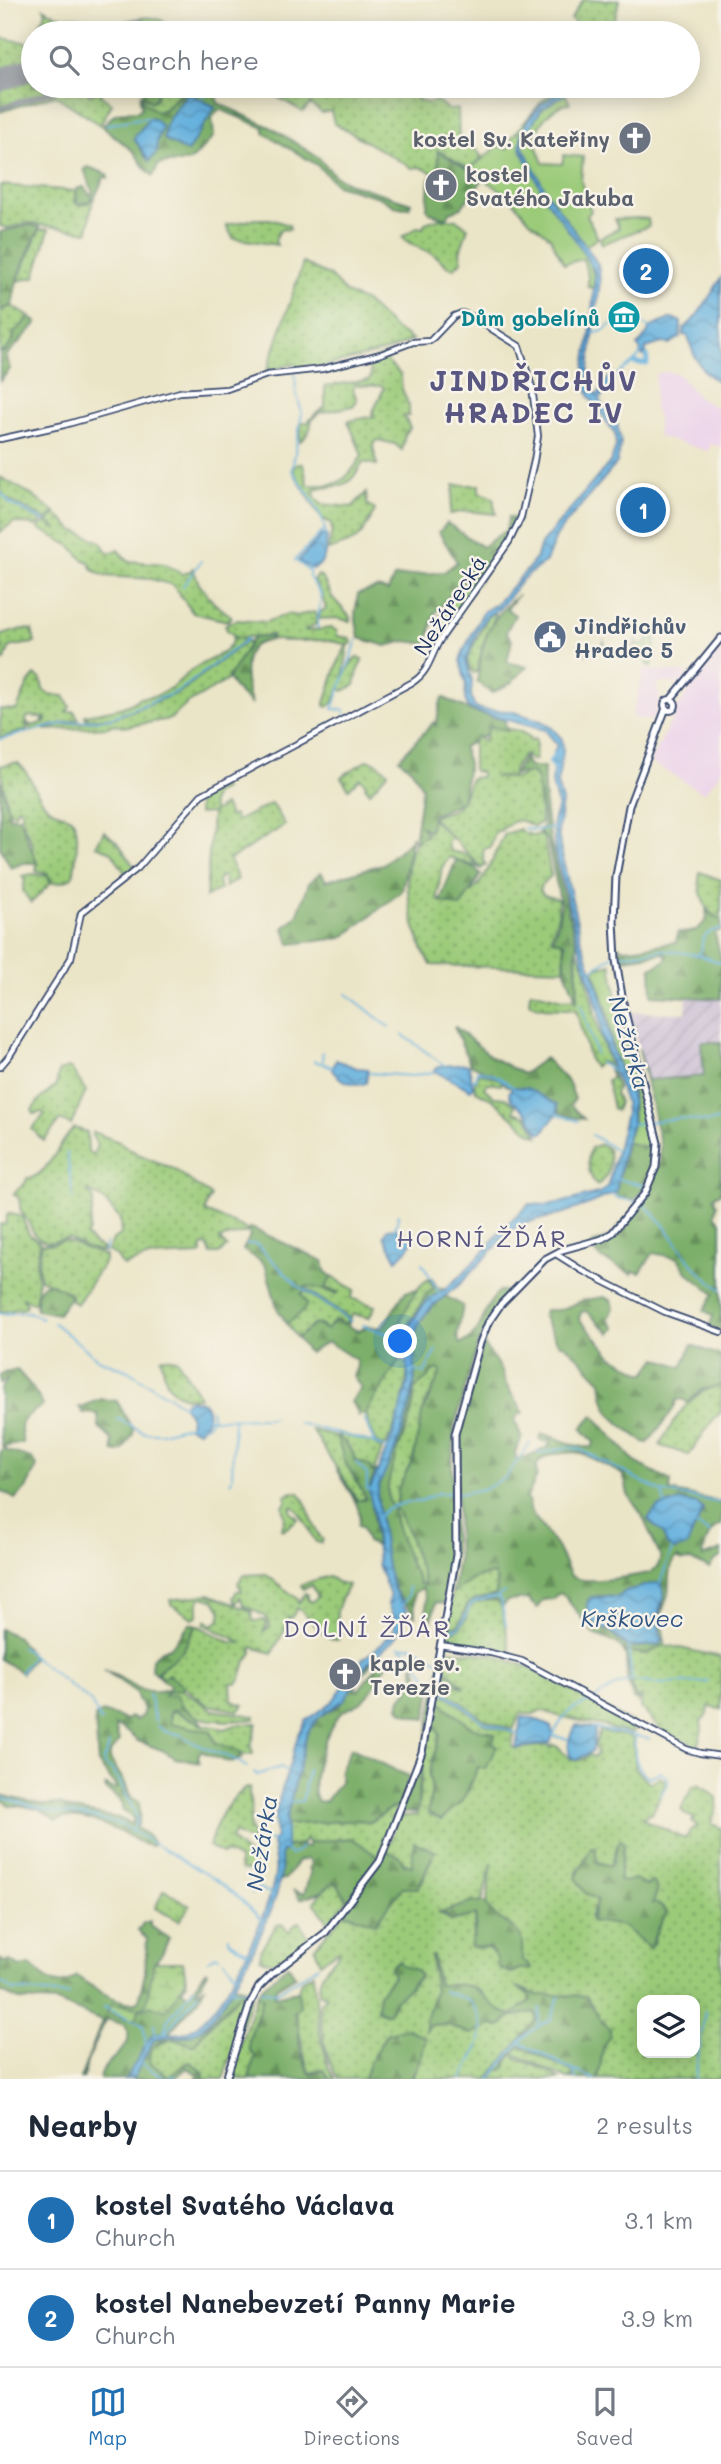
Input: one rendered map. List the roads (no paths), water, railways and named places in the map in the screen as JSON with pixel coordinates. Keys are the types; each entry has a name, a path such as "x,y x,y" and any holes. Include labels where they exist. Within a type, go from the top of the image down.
{"main road":[{"path":"226,2079 250,2004 259,1987 325,1933 380,1861 422,1752 456,1555 456,1427 488,1323 495,1311 545,1259 555,1253 603,1239 612,1233 645,1193 658,1160 658,1143 621,992 614,929 615,890 629,807 651,746 668,709 674,708 673,702 721,638"}],"street":[{"name":"Nežárecká","path":"0,439 64,425 180,392 227,389 267,375 322,369 382,355 413,342 430,341 454,316 462,313 518,344 532,387 538,427 536,456 521,517 509,542 432,655 426,671 413,682 201,795 138,867 81,913 71,958 0,1067"},
{"path":"555,1253 583,1271 665,1312 721,1332"},
{"path":"439,1645 522,1661 686,1749 700,1754 721,1756"}],"water":[{"path":"184,98 198,98 215,107 187,152 164,139 164,132"},
{"path":"551,98 559,98 542,109 523,138 523,147 547,193 598,265 600,281 588,377 597,396 609,377 614,380 599,400 617,423 621,442 617,463 562,528 546,561 523,579 500,608 487,616 477,632 466,661 472,680 471,695 474,706 483,710 510,711 539,720 549,725 562,739 563,752 557,784 562,801 558,831 560,846 581,940 604,1003 611,1046 623,1080 631,1090 632,1123 624,1147 616,1192 592,1203 516,1227 460,1284 431,1308 418,1325 414,1340 415,1376 409,1410 377,1495 387,1567 394,1590 408,1613 394,1640 366,1665 344,1700 319,1717 307,1733 286,1819 286,1851 281,1852 281,1872 276,1895 259,1938 234,1985 208,2022 196,2032 185,2036 154,2039 134,2077 126,2079 154,2033 186,2032 200,2023 229,1986 243,1962 271,1892 275,1871 272,1843 276,1836 275,1818 298,1736 306,1721 332,1702 363,1659 394,1630 395,1621 388,1605 390,1596 378,1564 369,1491 393,1435 408,1383 406,1342 409,1328 426,1301 464,1272 500,1231 529,1204 564,1202 601,1192 608,1186 626,1113 625,1102 602,1037 599,1010 578,942 555,851 553,821 558,806 552,785 554,752 557,745 545,730 474,711 468,707 460,660 483,612 496,604 536,559 541,544 611,461 616,446 615,434 589,396 584,374 595,273 579,245 546,199 520,147 522,131 541,105"},
{"path":"150,118 162,127 157,141 157,152 149,161 134,138"},
{"path":"721,278 721,383 703,369 692,351 688,336 683,335 684,328 699,313"},
{"path":"672,318 681,322 680,338 669,344 662,343 646,348 646,356 645,353 643,356 640,354 637,346 649,328"},
{"path":"322,535 327,536 324,556 321,564 313,569 299,560"},
{"path":"336,1060 368,1069 366,1083 352,1083 339,1077 332,1070"},
{"path":"444,1066 469,1066 473,1087 471,1090 434,1071"},
{"path":"512,1087 527,1088 557,1105 557,1114 542,1133 539,1133 528,1114 511,1099 509,1093"},
{"path":"396,1228 413,1239 409,1248 397,1260 384,1236 388,1229"},
{"path":"185,1401 203,1402 207,1409 206,1421 199,1431 189,1427 190,1415 184,1407"},
{"path":"681,1501 698,1504 703,1510 688,1543 685,1547 674,1550 667,1545 662,1532 648,1519 658,1507"},
{"name":"Krškovec","path":"660,1583 663,1592 658,1620 662,1640 658,1645 628,1647 608,1629 599,1628 588,1614 587,1604 591,1597 618,1597 626,1591"},
{"path":"521,1718 551,1727 553,1735 550,1743 516,1748"},
{"path":"577,1725 594,1728 595,1734 592,1751 576,1760 570,1756 569,1743 570,1735"}],"waterway":[{"path":"106,125 149,118"},
{"path":"626,320 639,322 650,328"},
{"path":"594,333 601,332 614,322"},
{"path":"611,381 642,352"},
{"path":"635,363 647,364 647,355"},
{"path":"295,372 296,392 302,413 292,470 319,512 325,537"},
{"path":"0,492 11,504 44,521"},
{"path":"308,570 295,560 325,529"},
{"path":"183,586 201,561"},
{"path":"309,567 309,577 321,595 317,628"},
{"path":"0,739 66,723 110,718 179,691 247,639"},
{"path":"346,716 344,710 333,709 357,640"},
{"path":"556,773 550,762 558,750"},
{"path":"524,828 554,828"},
{"path":"591,971 612,956 663,950 698,955 706,935 721,929"},
{"path":"699,955 721,963"},
{"path":"347,994 389,1027"},
{"path":"581,1004 596,1054"},
{"path":"403,1035 444,1065"},
{"path":"322,1052 323,1061"},
{"path":"314,1061 333,1067"},
{"name":"Nežárka","path":"600,1063 614,1071"},
{"path":"473,1079 475,1080 477,1071 482,1071 497,1076 514,1088"},
{"path":"369,1073 412,1076 433,1072"},
{"path":"557,1114 578,1121"},
{"path":"632,1124 680,1118 707,1122 721,1120"},
{"path":"592,1135 616,1150"},
{"path":"67,1153 73,1199"},
{"path":"617,1179 643,1185"},
{"path":"610,1193 649,1209 690,1261 709,1281 721,1289"},
{"path":"395,1229 399,1214"},
{"path":"105,1252 106,1243"},
{"path":"247,1244 256,1244 297,1285 351,1321"},
{"path":"422,1263 440,1294"},
{"path":"0,1314 29,1312 42,1319"},
{"path":"54,1323 98,1359 128,1371 184,1406"},
{"path":"363,1325 407,1341"},
{"path":"414,1370 424,1374 436,1350"},
{"path":"211,1410 213,1419"},
{"path":"205,1416 211,1419 272,1418"},
{"path":"364,1418 374,1442"},
{"path":"118,1419 145,1433 161,1433 191,1425"},
{"path":"206,1426 211,1419"},
{"path":"230,1482 234,1419"},
{"path":"298,1423 371,1442 386,1449"},
{"path":"379,1516 387,1508 419,1502 438,1493 465,1493 487,1488 506,1477 530,1443"},
{"path":"537,1451 540,1454 567,1447 579,1449 662,1492 721,1503"},
{"path":"356,1463 367,1474 367,1489 371,1490"},
{"path":"662,1492 665,1504"},
{"path":"695,1525 710,1533"},
{"path":"660,1583 672,1549"},
{"path":"402,1605 408,1596 408,1587"},
{"path":"497,1597 504,1592"},
{"path":"445,1643 446,1631 459,1627 471,1605 478,1601 497,1597 501,1601 506,1626"},
{"path":"399,1646 407,1653"},
{"path":"401,1647 412,1646 438,1660"},
{"path":"21,1647 90,1701 101,1722"},
{"path":"553,1735 571,1710 615,1686 632,1680 628,1647"},
{"path":"21,1672 32,1656"},
{"path":"414,1659 431,1682"},
{"path":"634,1681 657,1684 709,1682"},
{"path":"435,1685 484,1722 516,1733"},
{"path":"149,1695 155,1721"},
{"path":"157,1726 247,1767"},
{"path":"593,1728 635,1736 635,1754 640,1769 649,1777 660,1772 667,1777 668,1783 660,1796"},
{"path":"553,1736 568,1739"},
{"path":"636,1736 649,1739"},
{"path":"109,1744 103,1759 104,1765 112,1770 120,1782 135,1813 137,1821 132,1831"},
{"path":"254,1772 257,1775 281,1767 287,1771"},
{"name":"Nežárka","path":"289,1802 302,1801 308,1770"},
{"name":"Nežárka","path":"0,1797 54,1812 122,1825 216,1880 242,1900 262,1921"},
{"name":"Nežárka","path":"260,1840 273,1841"},
{"name":"Nežárka","path":"284,1848 291,1855 302,1847"},
{"name":"Nežárka","path":"252,1893 258,1888 272,1894"},
{"path":"228,1937 228,1941 248,1952"},
{"path":"208,1960 216,1955 219,1957"},
{"path":"224,1960 236,1974"},
{"path":"260,1991 277,1992 318,1966"},
{"path":"0,1982 13,1990 69,1995"},
{"path":"164,2033 167,2021 194,1988"},
{"path":"232,1990 254,1991"},
{"path":"443,1991 470,2001 480,2021 477,2050 462,2079"},
{"path":"166,2034 198,1994"},
{"path":"490,2079 524,2038 550,2021 559,1997"},
{"path":"104,2007 143,2025 146,2045"},
{"path":"538,2024 540,2008"},
{"path":"695,2079 705,2011"},
{"path":"154,2023 155,2034"},
{"path":"521,2043 574,2071 576,2079"},
{"path":"142,2064 165,2079"},
{"path":"576,2071 594,2079"},
{"path":"170,2079 173,2076 177,2079"}],"place":[{"name":"kostel Sv. Kateřiny","path":"635,138"},
{"name":"kostel Svatého Jakuba","path":"441,185"},
{"name":"kostel Nanebevzetí Panny Marie","path":"646,271"},
{"name":"Dům gobelínů","path":"624,317"},
{"name":"kostel Svatého Václava","path":"643,510"},
{"name":"Jindřichův Hradec 5","path":"550,637"},
{"name":"kaple sv. Terezie","path":"345,1674"}],"district":[{"name":"JINDŘICHŮV HRADEC IV","path":"534,396"},
{"name":"HORNÍ ŽĎÁR","path":"482,1237"},
{"name":"DOLNÍ ŽĎÁR","path":"367,1627"}]}
